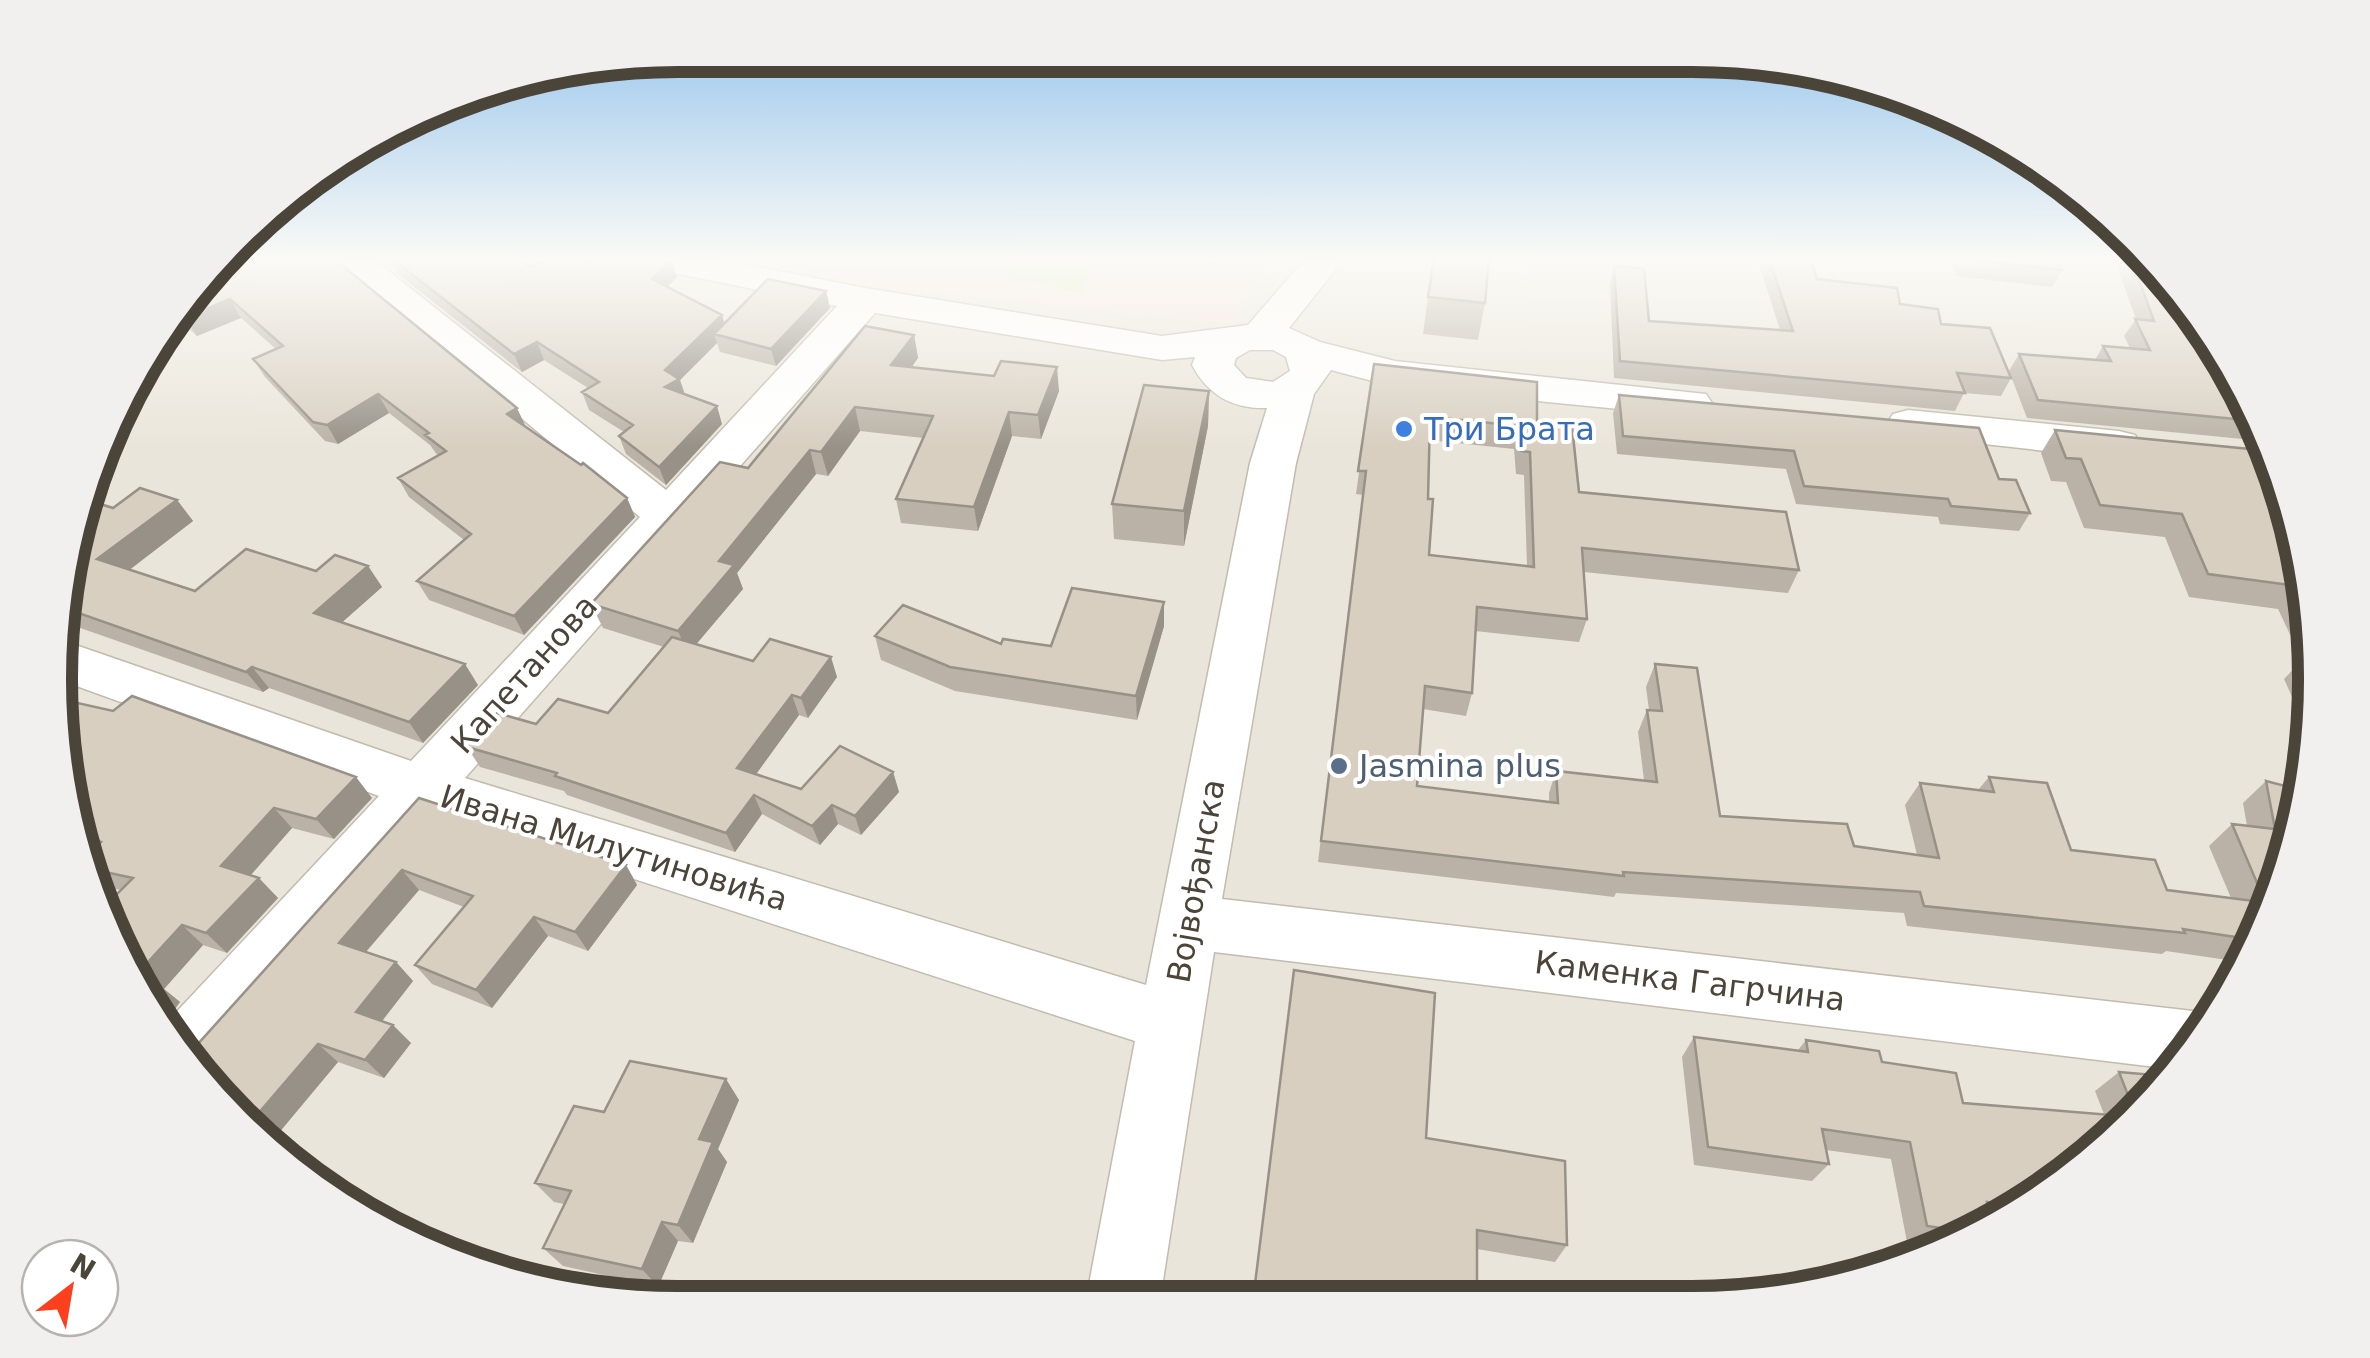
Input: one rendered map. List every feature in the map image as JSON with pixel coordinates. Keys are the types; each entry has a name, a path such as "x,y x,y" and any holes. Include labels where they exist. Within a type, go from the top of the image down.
{"street":[{"path":"427,321 668,515"},
{"name":"Капетанова","path":"193,1041 845,321"},
{"path":"997,321 1268,363 1728,407"},
{"path":"1268,363 1296,321"},
{"name":"Војвођанска","path":"1125,1286 1273,463 1268,363"},
{"path":"1865,420 2158,449"},
{"name":"Ивана Милутиновића","path":"73,664 422,788 1171,1024"},
{"name":"Каменка Гагрчина","path":"1188,922 2178,1039"}],"shaded area":[{"path":"190,321 2180,321 2235,411 2265,484 2286,561 2298,679 2286,797 2265,874 2235,947 2172,1048 2120,1108 2028,1183 1923,1239 1809,1274 1691,1286 679,1286 600,1280 522,1265 411,1223 342,1183 279,1135 223,1079 175,1016 135,947 93,836 78,758 72,679 84,561 105,484 135,411"},
{"path":"1202,321 1237,321 1236,325"}],"building":[{"path":"255,321 411,321 517,408 507,414 583,463 627,498 514,616 417,581 471,534 398,478 446,451 378,394 327,425 313,422 253,359 283,346"},
{"path":"472,321 715,321 665,370 679,379 665,387 717,406 659,467 619,436 633,425 582,392 599,382 537,342 514,354"},
{"path":"726,321 797,321 771,349 714,334"},
{"path":"1617,321 1793,331 1790,321 1940,321 1990,328 2011,378 1957,373 1965,393 1620,361"},
{"path":"2136,321 2180,321 2239,419 2038,400 2019,354 2111,361 2103,346 2150,350"},
{"path":"865,326 914,335 891,365 994,376 1001,361 1057,367 1038,415 1009,412 974,507 896,499 933,416 855,407 821,452 810,450 719,561 734,565 678,631 591,604 720,462 748,468"},
{"path":"1374,364 1537,382 1537,423 1572,426 1579,492 1786,512 1799,570 1582,548 1587,619 1477,607 1472,693 1425,686 1417,786 1558,803 1556,771 1657,782 1647,710 1662,711 1655,664 1697,668 1720,816 1847,824 1854,846 1939,858 1920,783 1994,792 1989,777 2047,783 2071,850 2155,860 2167,890 2255,901 2239,938 1924,906 1920,892 1623,872 1624,876 1321,841 1366,471 1358,471","holes":["1430,417 1520,426 1521,451 1530,452 1534,567 1429,555 1433,499 1428,499"]},
{"path":"1144,385 1209,391 1184,511 1112,504"},
{"path":"1619,395 1979,428 1999,479 2016,480 2030,513 1951,506 1948,499 1804,486 1794,451 1623,436"},
{"path":"2055,430 2252,449 2277,522 2290,585 2208,574 2182,514 2100,505 2081,459 2066,458"},
{"path":"140,488 177,500 97,559 195,591 246,549 316,571 335,555 368,566 314,613 465,664 409,722 252,667 246,672 77,612 84,561 99,503 113,508"},
{"path":"1072,588 1164,602 1136,696 950,667 875,636 903,605 1001,644 1003,639 1051,646"},
{"path":"672,637 753,661 770,639 831,657 801,698 792,695 737,768 801,789 840,746 893,772 855,816 832,805 812,826 754,795 726,833 555,776 557,773 467,747 497,713 536,724 558,699 608,713"},
{"path":"132,696 356,777 316,819 274,808 221,866 259,878 206,933 182,925 145,965 114,897 133,878 104,872 96,847 101,842 93,836 78,758 73,702 113,711"},
{"path":"2266,781 2288,787 2259,889 2232,824 2275,829"},
{"path":"419,798 626,865 575,932 534,917 476,990 415,965 473,896 402,870 339,943 396,962 356,1012 393,1025 365,1060 318,1044 257,1115 196,1046"},
{"path":"1294,970 1435,993 1426,1138 1565,1161 1567,1245 1477,1230 1477,1286 1255,1286"},
{"path":"1694,1037 1808,1052 1806,1040 1879,1051 1882,1062 1956,1073 1963,1103 2112,1115 2028,1183 1996,1203 1987,1202 1988,1207 1946,1229 1927,1226 1910,1142 1822,1129 1829,1164 1708,1147"},
{"path":"630,1061 726,1079 699,1139 713,1142 678,1225 662,1222 642,1269 543,1248 571,1191 535,1183 574,1106 604,1112"},
{"path":"2119,1072 2150,1075 2147,1079 2129,1098"}],"place":[{"name":"Три Брата","path":"1404,429"},
{"name":"Jasmina plus","path":"1339,766"}]}
